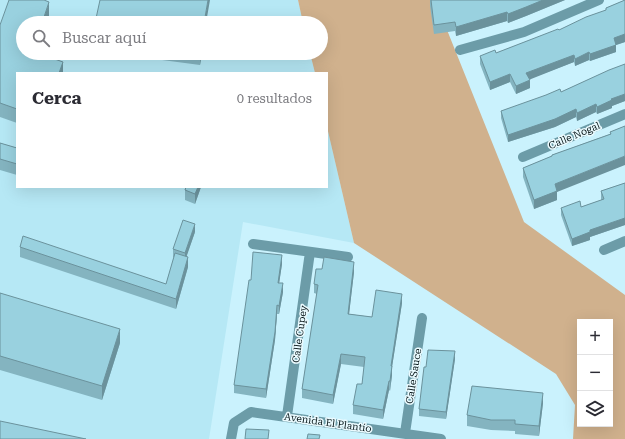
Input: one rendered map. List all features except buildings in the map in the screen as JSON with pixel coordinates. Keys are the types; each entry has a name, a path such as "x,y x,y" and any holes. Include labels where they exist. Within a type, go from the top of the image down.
{"street":[{"path":"460,50 524,32 599,0"},
{"name":"Calle Nogal","path":"523,157 625,114"},
{"path":"604,250 625,241"},
{"path":"253,244 348,257"},
{"name":"Calle Cupey","path":"287,416 310,252"},
{"name":"Calle Sauce","path":"404,433 422,318"},
{"name":"Avenida El Plantío","path":"231,439 234,423 250,412 287,416 441,439"}],"shaded area":[{"path":"0,0 298,0 301,16 16,16 16,60 312,60 315,72 16,72 16,188 328,188 328,131 354,243 243,222 209,439 0,439"},
{"path":"298,0 435,0 524,222 625,295 625,439 573,439 575,405 556,374 354,243 328,131 328,72 315,72 312,60 328,60 328,16 301,16"}]}
